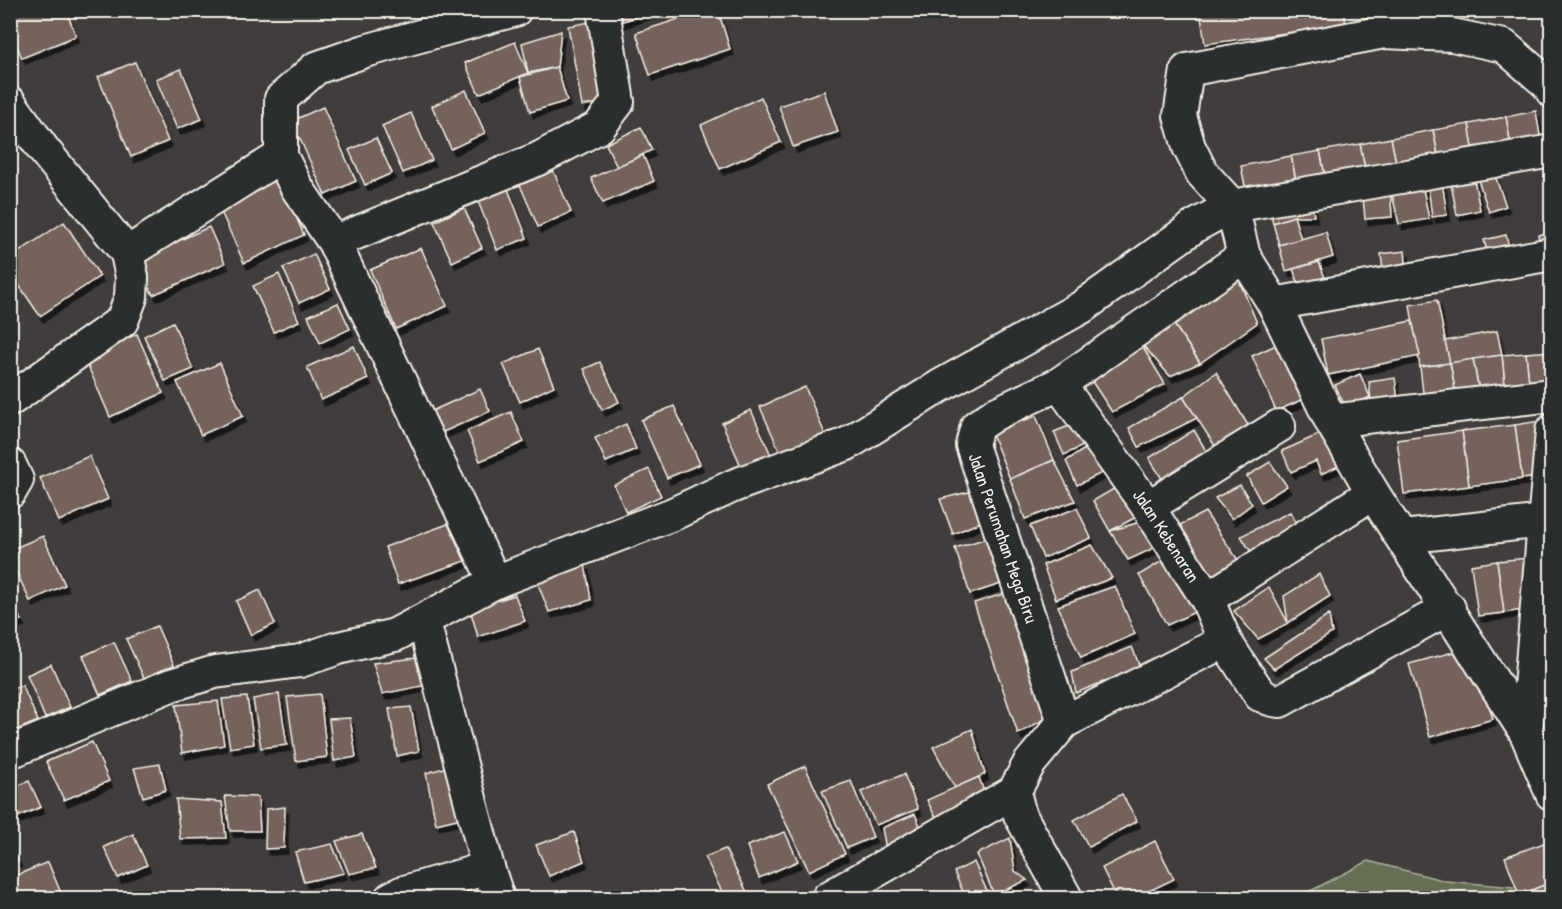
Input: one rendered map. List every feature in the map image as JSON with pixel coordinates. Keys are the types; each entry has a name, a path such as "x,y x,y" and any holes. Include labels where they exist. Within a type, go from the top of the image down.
{"street":[{"path":"495,582 334,242 297,188 281,156 281,99 316,68 365,51 515,10"},
{"path":"334,242 538,159 599,127 618,102 603,10"},
{"path":"1551,91 1549,85 1504,46 1452,35 1384,32 1187,70 1180,116 1189,147 1202,173 1232,206 1244,256 1274,304 1331,421 1373,493 1449,608 1526,733 1551,795"},
{"path":"10,103 43,149 128,253 132,277 130,297 122,321 10,400"},
{"path":"10,752 182,682 215,672 300,661 338,648 395,635 424,622 495,582 848,444 940,386 1082,307 1195,226 1232,206 1551,151"},
{"path":"128,253 281,156"},
{"path":"1274,304 1551,254"},
{"name":"Jalan Perumahan Mega Biru","path":"1064,722 972,445 977,426 1059,384 1244,256"},
{"name":"Jalan Kebenaran","path":"1059,384 1148,507 1207,599 1225,641 1260,695 1268,700 1280,701 1449,608"},
{"path":"1331,421 1551,395"},
{"path":"1148,507 1279,426"},
{"path":"1526,733 1551,431"},
{"path":"10,465 17,480 10,492"},
{"path":"1207,599 1373,493"},
{"path":"1403,537 1544,521"},
{"path":"424,622 488,868 498,898"},
{"path":"828,898 1014,792 1029,764 1064,722 1225,641"},
{"path":"1014,792 1020,815 1066,898"},
{"path":"391,898 401,893 488,868"}],"green space":[{"path":"1368,861 1446,881 1525,888 1532,898 1297,898"}],"building":[{"path":"28,10 66,10 76,36 22,58 10,30 10,18"},
{"path":"617,10 656,10 621,22"},
{"path":"706,10 718,10 730,49 650,75 636,33"},
{"path":"1200,10 1344,10 1346,25 1205,44"},
{"path":"595,21 610,101 582,106 568,26"},
{"path":"561,31 557,67 528,73 522,43"},
{"path":"515,42 528,73 479,94 465,63"},
{"path":"135,62 168,141 131,157 98,77"},
{"path":"557,67 567,101 530,112 520,77"},
{"path":"181,69 202,119 177,129 156,79"},
{"path":"466,90 485,133 451,149 432,106"},
{"path":"824,91 838,132 793,147 779,106"},
{"path":"761,97 781,142 720,169 701,125"},
{"path":"323,107 356,181 325,195 292,121"},
{"path":"1536,111 1541,142 1511,147 1506,117"},
{"path":"411,113 432,160 403,173 382,126"},
{"path":"1506,117 1511,147 1474,154 1469,124"},
{"path":"1469,124 1474,154 1439,161 1433,130"},
{"path":"641,127 652,150 617,167 606,144"},
{"path":"1433,130 1439,161 1397,168 1391,138"},
{"path":"376,138 392,173 365,185 349,150"},
{"path":"1391,138 1397,168 1366,174 1360,144"},
{"path":"1360,144 1366,174 1326,181 1320,151"},
{"path":"1320,151 1326,181 1297,186 1291,156"},
{"path":"643,155 654,181 603,203 591,178"},
{"path":"1291,156 1297,186 1247,196 1241,166"},
{"path":"1491,165 1506,206 1489,212 1475,171"},
{"path":"1472,169 1480,210 1457,215 1449,174"},
{"path":"553,170 571,212 538,227 520,185"},
{"path":"1441,175 1447,215 1432,217 1427,177"},
{"path":"278,176 304,235 244,263 217,203"},
{"path":"1421,179 1429,219 1399,224 1391,190"},
{"path":"1390,185 1392,217 1365,219 1362,187"},
{"path":"508,189 527,238 497,250 478,201"},
{"path":"1311,198 1314,216 1294,216 1273,223 1269,205"},
{"path":"464,208 482,248 452,262 434,222"},
{"path":"1294,216 1301,239 1279,245 1273,223"},
{"path":"64,222 100,276 40,316 10,272 10,258"},
{"path":"209,227 225,263 153,295 136,260"},
{"path":"1326,232 1333,257 1286,271 1279,245"},
{"path":"1552,232 1552,247 1541,249 1538,235"},
{"path":"1506,235 1511,255 1489,260 1484,240"},
{"path":"421,248 447,306 396,329 370,270"},
{"path":"1405,251 1407,274 1384,278 1381,254"},
{"path":"314,254 330,289 299,303 283,268"},
{"path":"1319,262 1325,278 1300,288 1293,269"},
{"path":"279,274 299,321 274,332 253,286"},
{"path":"1238,278 1257,323 1200,363 1171,320"},
{"path":"1437,300 1450,363 1420,367 1410,305"},
{"path":"338,303 350,329 320,343 308,316"},
{"path":"1171,320 1200,363 1170,376 1139,341"},
{"path":"1412,321 1420,356 1328,375 1321,339"},
{"path":"173,322 193,369 165,381 144,336"},
{"path":"1497,331 1502,355 1450,363 1445,341"},
{"path":"137,334 163,393 110,417 84,357"},
{"path":"1287,340 1311,396 1276,411 1252,356"},
{"path":"1139,341 1165,384 1112,412 1085,371"},
{"path":"354,346 368,379 321,400 307,367"},
{"path":"538,349 554,386 520,402 503,364"},
{"path":"1552,351 1552,382 1529,383 1526,353"},
{"path":"1526,353 1529,383 1505,386 1502,355"},
{"path":"1502,355 1505,386 1479,391 1473,359"},
{"path":"1473,359 1479,391 1456,395 1450,363"},
{"path":"600,362 619,402 602,410 584,369"},
{"path":"220,363 243,416 201,435 177,382"},
{"path":"1450,363 1456,395 1424,401 1420,367"},
{"path":"1216,372 1249,427 1217,449 1183,397"},
{"path":"1360,374 1370,397 1346,408 1335,385"},
{"path":"1395,378 1399,408 1372,411 1369,382"},
{"path":"805,387 828,441 784,461 760,407"},
{"path":"480,389 490,411 441,433 432,411"},
{"path":"1183,397 1197,418 1139,447 1129,428"},
{"path":"674,406 700,464 667,478 641,420"},
{"path":"751,410 775,464 746,477 722,423"},
{"path":"511,412 524,442 480,461 467,431"},
{"path":"1036,416 1054,460 1010,479 991,432"},
{"path":"1539,421 1547,476 1522,479 1515,425"},
{"path":"626,424 636,449 606,462 595,438"},
{"path":"1074,424 1087,444 1064,455 1054,432"},
{"path":"1515,425 1522,479 1469,486 1462,431"},
{"path":"1194,430 1208,454 1164,482 1149,458"},
{"path":"1327,431 1343,464 1321,474 1316,461 1291,472 1282,451"},
{"path":"1462,431 1469,486 1404,494 1397,440"},
{"path":"1091,445 1106,471 1077,485 1066,461"},
{"path":"89,456 108,499 59,521 40,478"},
{"path":"1054,460 1075,501 1025,519 1010,479"},
{"path":"1270,462 1287,486 1261,502 1247,476"},
{"path":"649,469 661,496 626,512 614,485"},
{"path":"1240,485 1252,504 1232,519 1215,498"},
{"path":"1117,487 1140,515 1110,531 1093,501"},
{"path":"973,491 985,520 953,534 940,499"},
{"path":"1077,508 1091,538 1043,558 1030,526"},
{"path":"1205,512 1238,560 1211,576 1180,525"},
{"path":"1290,512 1299,527 1254,557 1241,536"},
{"path":"1140,522 1154,548 1128,560 1110,531"},
{"path":"448,524 465,561 398,584 385,547"},
{"path":"43,536 65,585 30,601 10,558 10,550"},
{"path":"990,537 1007,582 970,594 955,548"},
{"path":"1092,545 1112,578 1056,599 1043,565"},
{"path":"1528,558 1534,608 1504,613 1497,561"},
{"path":"1162,561 1195,612 1167,625 1139,575"},
{"path":"1497,561 1504,613 1478,616 1471,565"},
{"path":"585,564 591,600 549,612 536,579"},
{"path":"1319,574 1330,596 1288,623 1284,596"},
{"path":"1115,586 1135,634 1081,658 1058,606"},
{"path":"1269,587 1288,623 1258,639 1234,611"},
{"path":"260,590 275,624 251,635 236,601"},
{"path":"1006,593 1050,716 1018,734 974,603"},
{"path":"515,595 525,621 478,637 470,609"},
{"path":"10,596 21,620 10,625"},
{"path":"1329,615 1332,633 1274,669 1264,658"},
{"path":"157,626 174,665 144,678 126,639"},
{"path":"114,642 132,681 100,695 83,656"},
{"path":"1132,647 1140,667 1076,693 1072,672"},
{"path":"1472,647 1493,719 1430,737 1409,664"},
{"path":"425,657 432,684 382,694 373,663"},
{"path":"51,664 70,707 45,718 27,675"},
{"path":"22,685 38,721 12,732 10,690"},
{"path":"279,694 287,745 261,748 253,699"},
{"path":"320,694 327,757 296,761 287,697"},
{"path":"247,697 254,744 230,748 222,699"},
{"path":"218,701 224,745 182,753 176,705"},
{"path":"411,707 419,751 397,756 389,709"},
{"path":"350,718 356,757 334,761 329,719"},
{"path":"972,729 985,774 955,788 933,747"},
{"path":"92,742 109,781 64,800 46,762"},
{"path":"160,764 166,790 143,797 134,768"},
{"path":"451,766 465,817 436,824 426,773"},
{"path":"805,766 845,854 809,871 767,784"},
{"path":"904,774 918,809 876,825 861,792"},
{"path":"979,777 987,802 939,824 927,800"},
{"path":"29,781 41,807 10,820 10,789"},
{"path":"851,781 873,837 847,848 822,791"},
{"path":"1122,794 1137,821 1089,847 1074,820"},
{"path":"225,796 258,797 260,831 230,831"},
{"path":"176,799 222,802 226,838 180,839"},
{"path":"285,807 284,848 265,849 266,809"},
{"path":"915,814 923,833 886,849 882,828"},
{"path":"574,832 584,861 549,876 536,845"},
{"path":"785,832 798,861 759,878 747,846"},
{"path":"133,834 147,865 118,878 104,847"},
{"path":"362,834 376,868 349,874 336,841"},
{"path":"1010,838 1015,871 1027,880 994,895 977,854"},
{"path":"1552,840 1552,882 1519,895 1505,857"},
{"path":"1155,841 1174,879 1135,898 1117,898 1102,868"},
{"path":"10,843 18,861 10,864"},
{"path":"332,844 344,873 304,882 295,852"},
{"path":"725,849 750,898 725,898 705,857"},
{"path":"48,862 63,898 10,898 10,878"},
{"path":"974,862 990,898 966,898 954,872"},
{"path":"1552,882 1552,898 1521,898 1519,895"}]}
